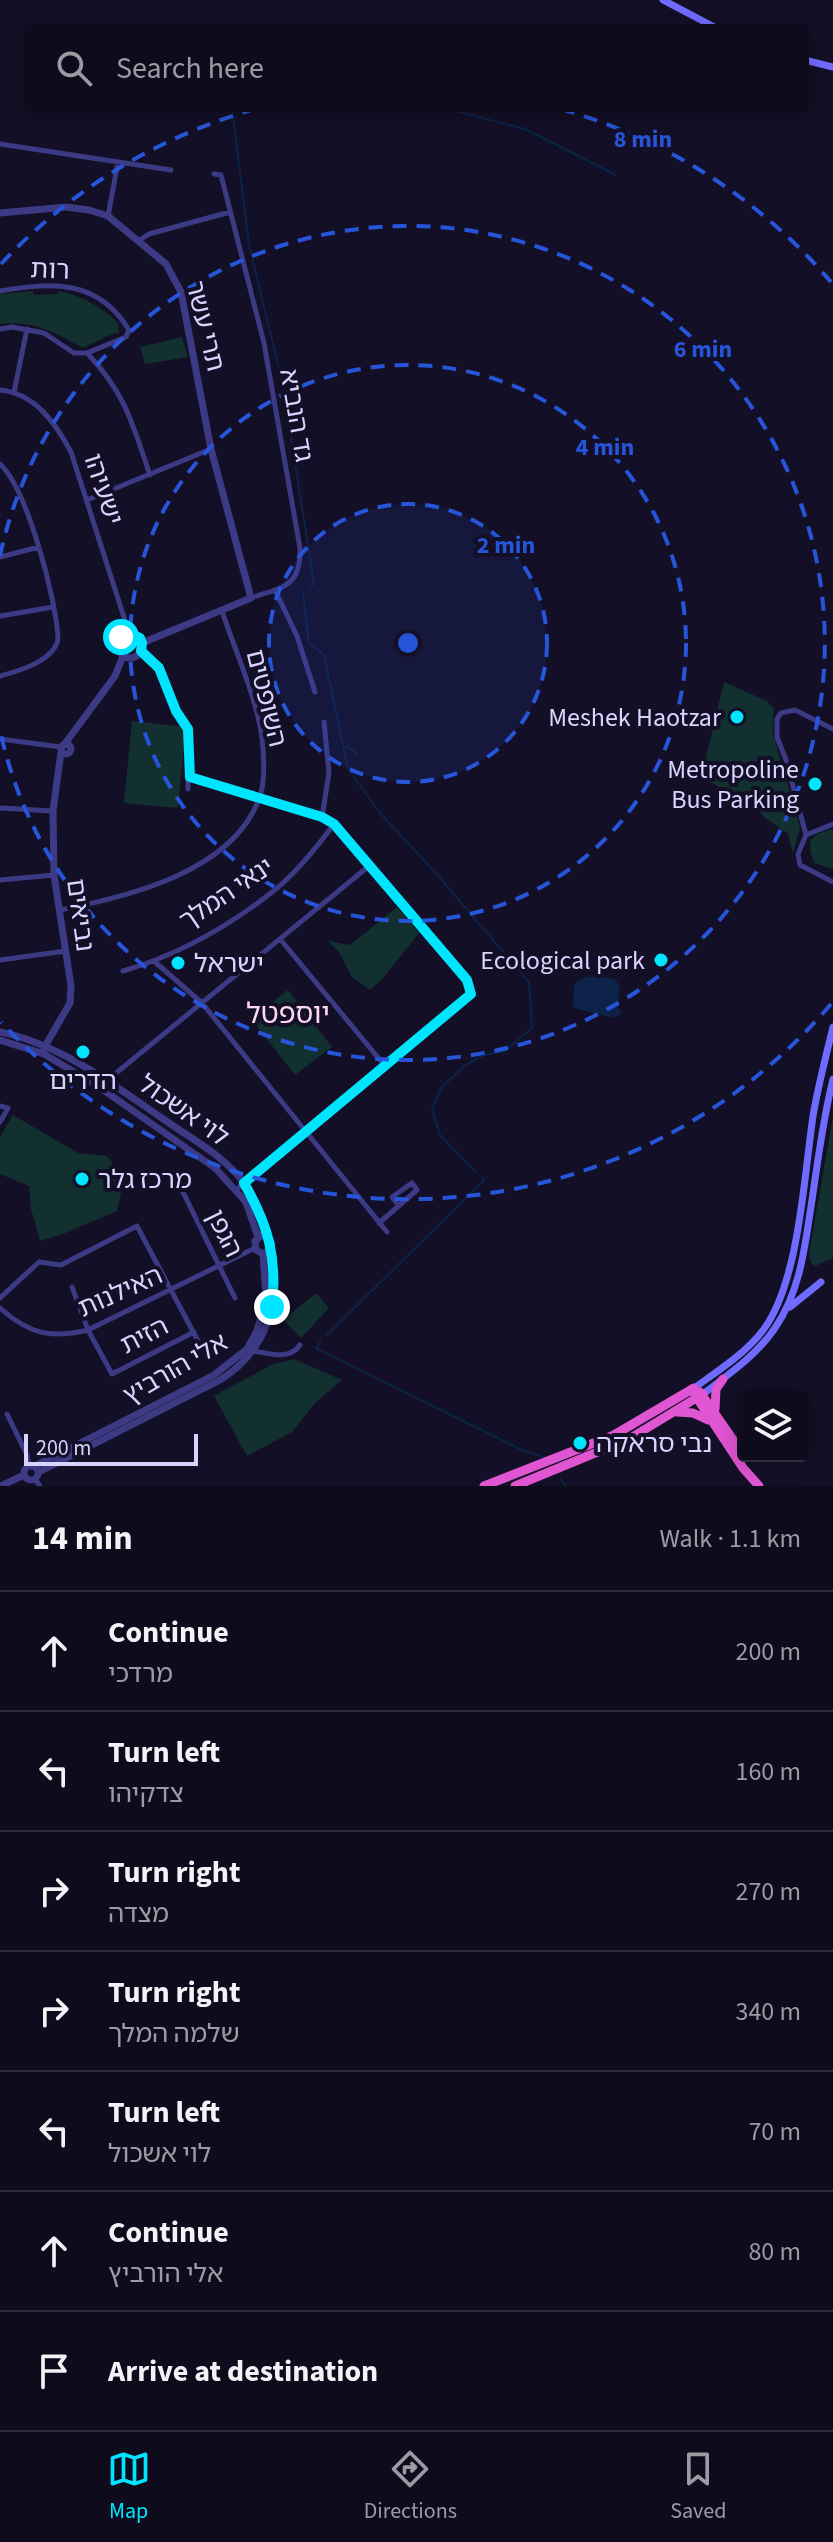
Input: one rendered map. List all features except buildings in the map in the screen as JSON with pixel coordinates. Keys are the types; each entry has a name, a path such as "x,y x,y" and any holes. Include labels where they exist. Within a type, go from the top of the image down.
{"highway":[{"path":"715,1412 714,1396 723,1379"},
{"path":"697,1393 715,1412 737,1445"},
{"path":"515,1486 629,1439 673,1413 697,1393"},
{"path":"697,1393 743,1468 760,1486"},
{"path":"484,1486 603,1441 697,1393"},
{"path":"673,1413 693,1413 713,1423"},
{"path":"748,1462 760,1486"}],"main road":[{"path":"663,0 708,24"},
{"path":"809,61 833,67"},
{"path":"697,1393 751,1343 776,1310 783,1292 793,1254 814,1112 833,1027"},
{"path":"697,1393 723,1379 765,1341 786,1311 803,1262 824,1116 833,1079"},
{"path":"786,1311 821,1282"}],"street":[{"path":"0,144 171,170"},
{"path":"108,216 118,162"},
{"path":"140,240 149,234 230,212 231,205 221,175 214,174"},
{"name":"תרי עשר","path":"0,213 66,207 108,216 166,264 181,292 211,449"},
{"name":"גד הנביא","path":"230,212 264,343 300,548 297,576 275,590 251,598"},
{"name":"רות","path":"0,291 62,284 73,286 104,302 128,327 128,335 87,353"},
{"path":"0,329 27,329 51,336 74,353 87,353 109,377 126,405 150,475"},
{"path":"14,392 27,329"},
{"name":"ישעיהו","path":"0,390 14,392 44,412 63,436 71,452 129,633"},
{"path":"87,500 211,449 251,598 142,647 132,658 123,656 118,648 119,640 129,633 136,635 142,647 159,668 176,711 188,729 188,789"},
{"path":"0,464 14,480 39,547 58,639 53,651 32,664 0,676"},
{"path":"0,557 39,547"},
{"path":"275,590 297,636 315,692"},
{"path":"0,616 53,607"},
{"name":"השופטים","path":"60,910 135,893 199,865 250,818 260,798 264,771 262,738 222,611"},
{"name":"נביאים","path":"44,1050 70,1003 71,986 54,875 53,811 58,775 65,749 77,724 115,676 123,656"},
{"path":"833,729 795,710 783,712 777,719 777,737 806,835 798,854 800,865 833,882"},
{"path":"322,817 329,773 324,722"},
{"path":"0,739 65,749"},
{"path":"190,777 322,817 334,824 467,980 471,994 236,1190"},
{"path":"0,808 53,811"},
{"name":"ינאי המלך","path":"123,971 155,962 217,930 277,888 311,854 334,824"},
{"path":"806,835 833,824"},
{"path":"803,825 816,830"},
{"path":"99,1087 369,866"},
{"path":"0,880 54,875"},
{"path":"280,939 385,1066"},
{"path":"0,960 67,951"},
{"path":"155,962 202,1003 387,1232"},
{"path":"0,1032 44,1050"},
{"path":"0,1040 44,1050"},
{"name":"לוי אשכול","path":"44,1050 107,1080 220,1159 244,1183 262,1219 263,1237"},
{"name":"לוי אשכול","path":"44,1050 215,1168 246,1202 263,1237"},
{"path":"0,1106 8,1108 0,1122"},
{"path":"379,1223 417,1190 412,1183 392,1197 398,1205"},
{"name":"הגפן","path":"180,1186 235,1298"},
{"path":"0,1298 39,1262 61,1265 137,1226 198,1341"},
{"path":"263,1237 272,1244 267,1252 255,1248 255,1241 263,1237"},
{"name":"האילנות","path":"0,1308 19,1324 42,1333 63,1336 88,1330 255,1248"},
{"name":"אלי הורביץ","path":"35,1474 233,1371 253,1351 266,1327 272,1307 274,1280 267,1252"},
{"name":"אלי הורביץ","path":"35,1474 214,1375 247,1349 257,1331 266,1298 267,1252"},
{"path":"72,1287 88,1330"},
{"name":"הזית","path":"88,1330 112,1374 194,1332"},
{"path":"253,1351 282,1355 296,1351 300,1345"},
{"path":"1,1486 24,1475 35,1474 7,1414"}],"green space":[{"path":"33,291 34,295 57,294 59,291 83,299 118,323 119,333 83,348 43,328 0,324 0,294"},
{"path":"182,337 188,357 145,364 140,347"},
{"path":"724,682 767,701 774,709 773,734 800,827 793,854 788,834 764,817 752,802 701,778"},
{"path":"132,721 186,727 178,808 124,803"},
{"path":"833,829 833,869 814,863 810,844 814,836"},
{"path":"397,907 419,933 370,990 352,977 339,952 328,941 350,945"},
{"path":"288,990 332,1047 295,1075 251,1019"},
{"path":"13,1115 78,1153 107,1156 124,1179 117,1211 40,1241 31,1209 29,1186 0,1174 0,1137"},
{"path":"833,1116 833,1258 815,1266 809,1254"},
{"path":"316,1293 329,1308 301,1338 283,1320"},
{"path":"294,1359 342,1380 315,1403 292,1432 247,1456 214,1396 273,1364"}],"water":[{"path":"585,977 615,979 620,987 618,1005 621,1013 613,1018 573,1008 574,984"}],"waterway":[{"path":"232,112 249,245 282,381 314,583 311,587"},
{"path":"459,112 525,129 616,175"},
{"path":"303,592 309,643 324,655 348,768 379,812 529,982 532,1028 505,1051 484,1055 464,1066 441,1088 432,1109 440,1135 476,1172"},
{"path":"346,746 358,754"},
{"path":"327,1335 484,1180 482,1178"},
{"path":"321,1341 316,1348 522,1450 545,1458"},
{"path":"561,1479 566,1486"}],"place":[{"name":"Meshek Haotzar","path":"737,717"},
{"name":"Metropoline Bus Parking","path":"815,784"},
{"name":"Ecological park","path":"661,960"},
{"name":"ישראל","path":"178,963"},
{"name":"הדרים","path":"83,1052"},
{"name":"מרכז גלר","path":"82,1179"},
{"name":"נבי סראקה","path":"580,1443"}],"district":[{"name":"יוספטל","path":"288,1013"}],"route":[{"path":"121,637 129,633 140,638 141,651 159,668 176,711 188,729 190,777 322,817 334,824 467,980 471,994 244,1183 272,1244 272,1307"}]}
